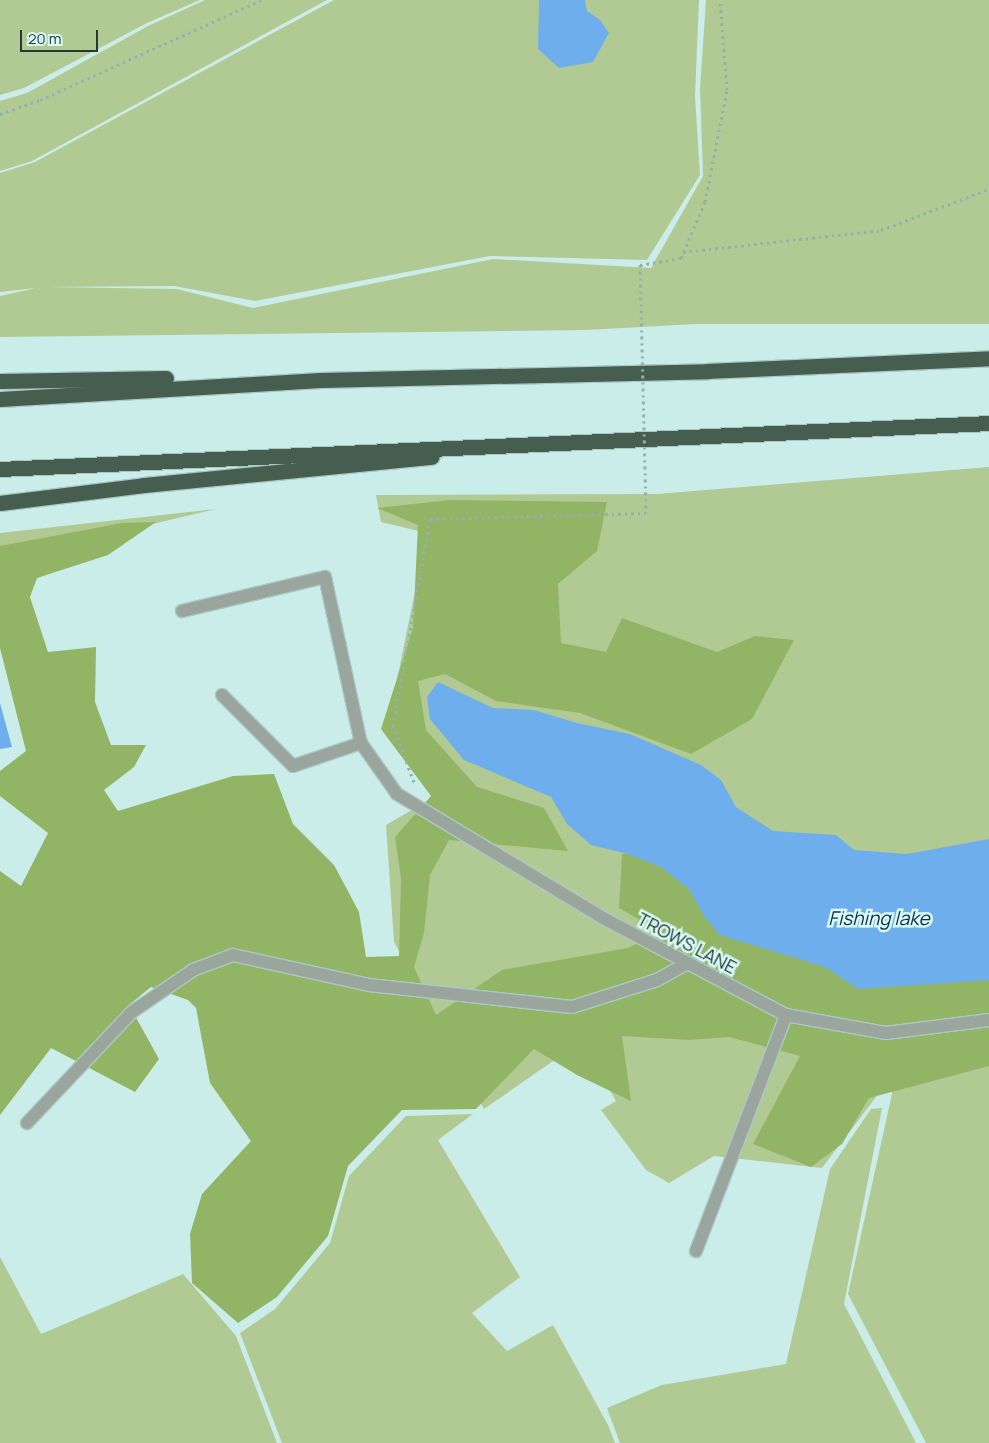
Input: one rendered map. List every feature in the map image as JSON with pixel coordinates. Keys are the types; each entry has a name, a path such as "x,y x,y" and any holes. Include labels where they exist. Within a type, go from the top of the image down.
{"highway":[{"path":"0,399 105,390 320,380 708,371 989,358"},
{"path":"0,381 80,377 320,380"},
{"path":"0,469 989,423"},
{"path":"0,503 144,485 625,439"}],"street":[{"path":"182,611 325,577 361,742 398,794"},
{"path":"222,696 293,766 361,742"},
{"name":"TROWS LANE","path":"398,794 607,920 786,1015 886,1033 989,1020"},
{"path":"27,1123 132,1012 193,970 233,955 369,985 572,1007 657,980 688,963"},
{"path":"696,1251 786,1015"}],"path":[{"path":"0,114 40,100 261,0"},
{"path":"398,794 414,783 393,726 430,519 646,513 640,265 681,258 706,202 727,90 720,0"},
{"path":"684,252 881,230 989,189"}],"green space":[{"path":"0,0 200,0 147,23 24,88 0,95"},
{"path":"205,0 327,0 32,161 0,171 0,101 27,93 148,26"},
{"path":"334,0 699,0 695,96 700,175 647,260 490,256 255,301 174,286 49,287 177,289 253,308 493,259 651,268 703,176 700,89 706,0 989,0 989,324 696,324 586,330 0,337 0,296 36,288 0,292 0,173 35,162"},
{"path":"989,467 989,1054 895,1072 822,1168 714,1156 669,1183 646,1170 601,1110 616,1101 582,1041 484,1109 394,942 386,825 441,793 387,728 427,533 381,522 376,495 657,494"},
{"path":"449,500 607,502 597,551 558,584 561,643 606,652 622,618 717,652 755,636 794,640 752,719 691,754 580,713 496,701 445,674 418,681 426,730 477,787 544,808 568,851 449,840 430,875 424,933 414,967 436,1015 502,970 628,948 661,932 619,908 622,854 656,849 707,911 989,953 989,1066 869,1098 842,1144 811,1167 753,1144 800,1056 729,1037 690,1040 622,1036 631,1101 577,1075 534,1049 476,1109 402,1110 348,1166 328,1236 277,1297 238,1323 192,1283 190,1234 202,1194 251,1141 210,1083 196,1008 188,1000 151,987 129,1005 159,1059 135,1092 51,1048 0,1115 0,871 21,886 48,833 0,796 0,771 26,751 0,648 0,546 122,523 156,522 108,555 37,578 30,597 48,652 96,647 95,702 111,745 146,745 134,767 104,790 118,811 233,776 274,774 293,824 334,865 359,912 366,957 399,956 401,879 395,837 431,796 381,729 413,628 418,525 377,508"},
{"path":"216,509 0,560 0,533"},
{"path":"989,1063 989,1443 926,1443 848,1294 895,1080"},
{"path":"882,1108 844,1304 916,1443 620,1443 607,1408 662,1385 786,1364 830,1169 871,1109"},
{"path":"473,1114 438,1140 520,1277 472,1313 507,1351 553,1325 608,1425 615,1443 282,1443 240,1333 275,1309 330,1243 349,1176 406,1116"},
{"path":"0,1257 41,1334 183,1274 236,1336 277,1443 0,1443"}],"water":[{"path":"539,0 585,0 587,11 600,20 609,33 593,62 559,68 538,49"},
{"name":"Fishing lake","path":"438,682 493,708 534,710 577,723 630,734 701,765 721,780 736,807 773,831 836,835 854,850 907,854 989,839 989,980 858,989 825,967 720,935 704,916 689,889 661,867 628,854 591,845 567,824 551,797 464,760 430,719 427,697"},
{"path":"0,703 12,747 0,749"}]}
